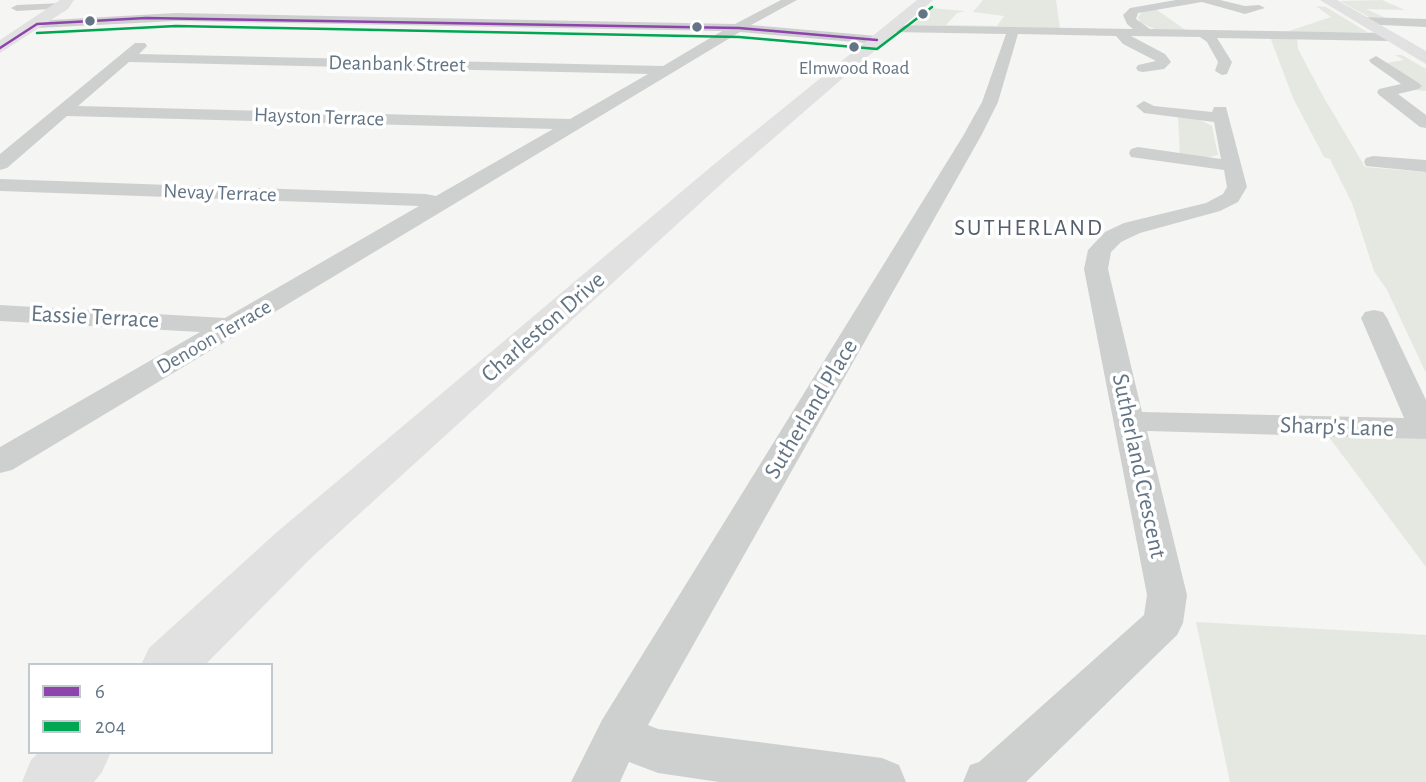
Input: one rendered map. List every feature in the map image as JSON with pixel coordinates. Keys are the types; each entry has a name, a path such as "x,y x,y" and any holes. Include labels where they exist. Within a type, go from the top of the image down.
{"street":[{"path":"13,6 30,0"},
{"path":"0,164 176,17 187,0"},
{"name":"Denoon Terrace","path":"0,462 791,0"},
{"name":"Charleston Drive","path":"171,663 294,545 721,171 926,0"},
{"path":"1141,0 1157,5"},
{"path":"1146,33 1131,21 1129,15 1134,10 1198,0"},
{"path":"1208,0 1245,10 1259,8"},
{"path":"1326,0 1426,59"},
{"path":"13,6 65,3"},
{"path":"0,48 65,3"},
{"path":"435,22 455,7"},
{"path":"37,24 176,17 739,28 884,34 1010,30 1388,37"},
{"path":"1362,21 1426,23"},
{"path":"1400,22 1426,33"},
{"name":"Sutherland Place","path":"594,782 618,735 972,136 990,102 1012,34 1010,30"},
{"path":"1119,32 1128,41 1160,57 1164,62 1159,66 1143,68"},
{"path":"1203,34 1212,40 1225,62 1222,71"},
{"name":"Deanbank Street","path":"126,58 668,70"},
{"path":"1397,58 1370,60 1414,86 1385,92 1426,124"},
{"name":"Sutherland Crescent","path":"986,782 995,779 1163,623 1167,595 1096,269 1100,250 1113,237 1132,228 1213,207 1231,198 1237,187 1220,114 1150,110 1144,106"},
{"path":"1379,106 1406,108"},
{"name":"Hayston Terrace","path":"63,111 576,124"},
{"path":"1138,153 1233,166"},
{"path":"1373,162 1426,166"},
{"name":"Nevay Terrace","path":"0,185 426,200 440,204"},
{"name":"Eassie Terrace","path":"0,313 233,326"},
{"name":"Sharp's Lane","path":"1128,421 1424,429 1374,318"},
{"path":"618,735 658,751 882,782"},
{"path":"53,782 79,754"}],"shaded area":[{"path":"983,0 1056,0 1060,29 911,27 932,8 965,11 957,13 946,25 997,26 1004,16 973,12"},
{"path":"1382,0 1405,10 1366,9 1386,18 1369,17 1340,1"},
{"path":"1316,6 1326,7 1367,32 1283,33 1331,17"},
{"path":"1154,8 1187,31 1157,30 1141,23 1138,17 1142,12"},
{"path":"1270,37 1297,37 1298,49 1365,167 1426,172 1426,373 1387,290 1374,271 1352,203 1330,159 1324,157 1293,98"},
{"path":"1395,55 1402,55 1426,69 1426,91 1416,90 1421,88 1421,84 1386,63 1404,60"},
{"path":"1178,117 1198,119 1212,126 1218,155 1204,158 1180,155"},
{"path":"1326,433 1426,437 1426,567"},
{"path":"1196,622 1426,635 1426,782 1230,782"}],"transit line":[{"name":"204","path":"37,33 176,26 739,37 877,49 932,7"},
{"name":"6","path":"0,48 37,24 146,18 739,28 877,40"}],"place":[{"name":"Elmwood Road","path":"854,47"}],"district":[{"name":"SUTHERLAND","path":"1029,228"}]}
